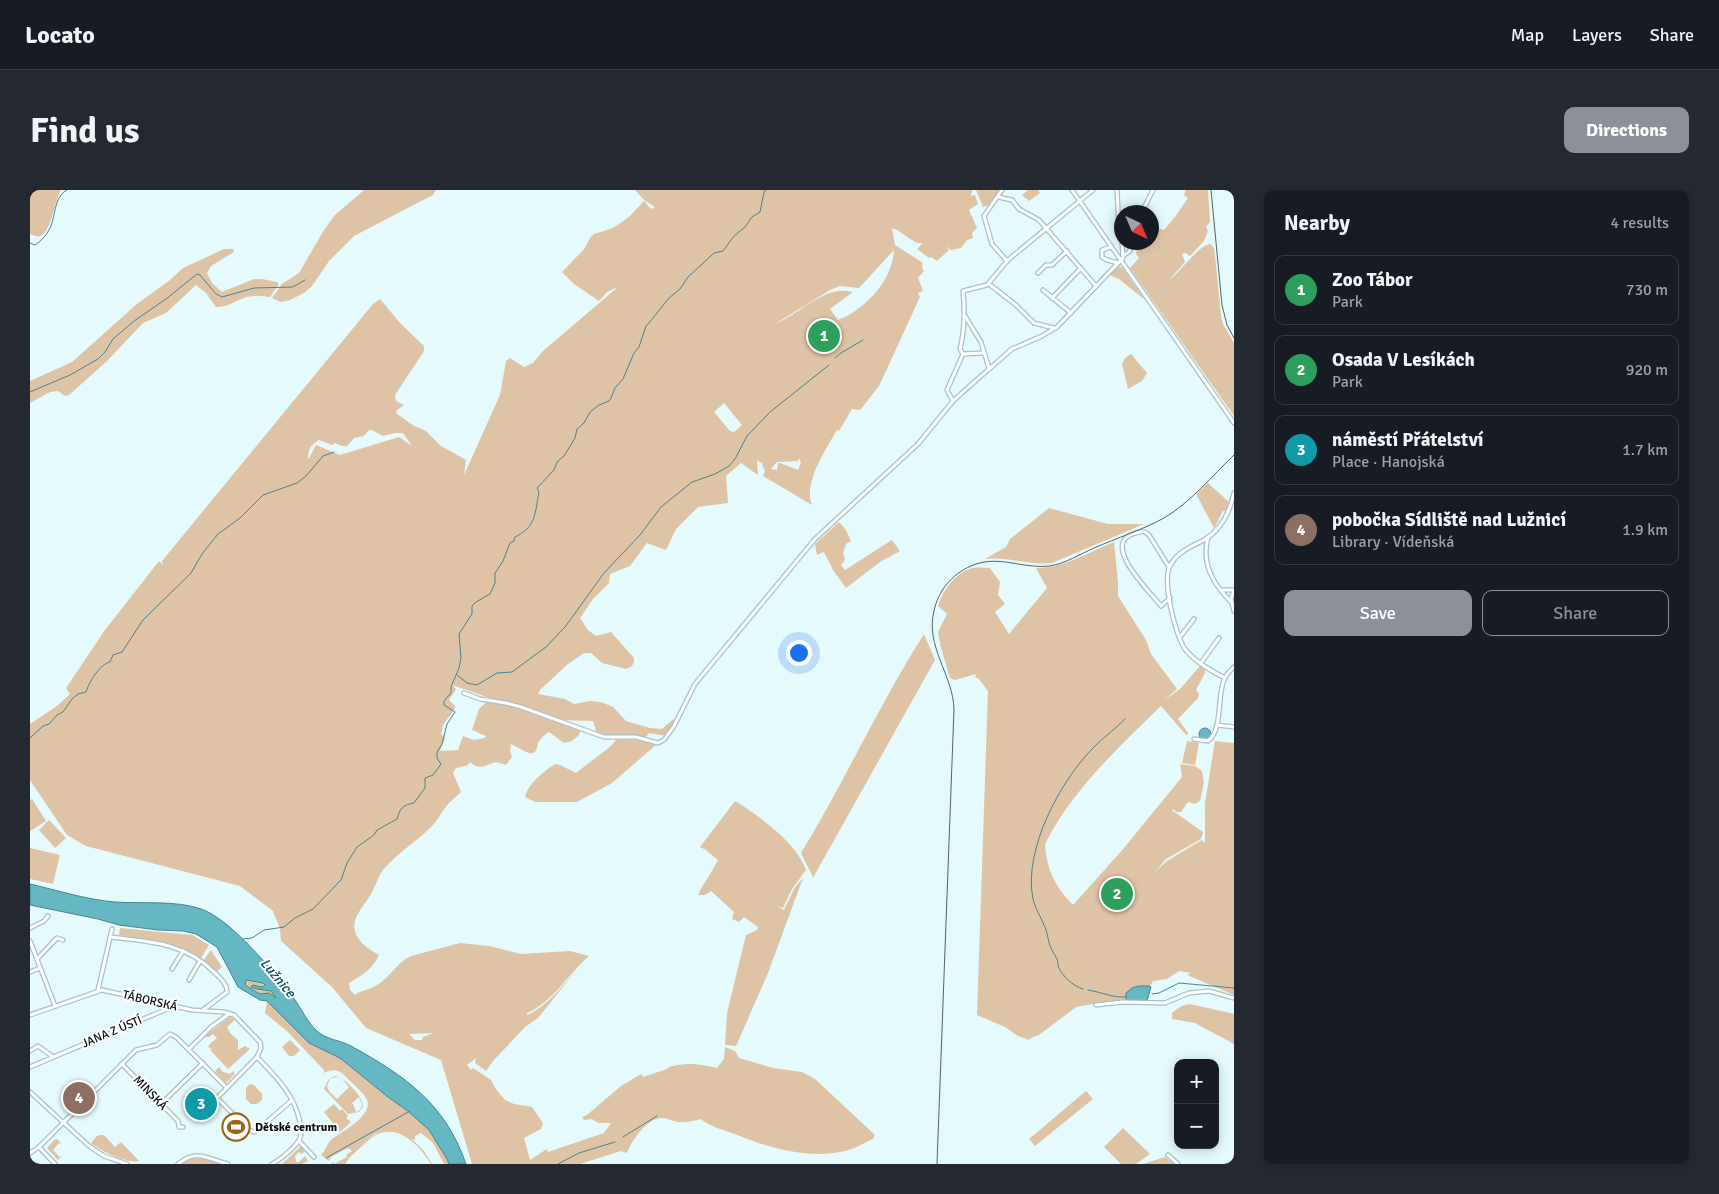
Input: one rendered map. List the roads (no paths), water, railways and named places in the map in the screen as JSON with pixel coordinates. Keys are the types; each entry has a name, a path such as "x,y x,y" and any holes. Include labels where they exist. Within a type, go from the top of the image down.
{"street":[{"path":"1002,190 984,216 992,244 1007,261"},
{"path":"1072,190 1111,247 1119,262 1234,422"},
{"path":"963,354 960,349 965,316 963,291 989,284 1007,261 1093,190"},
{"path":"1117,190 1118,205"},
{"path":"1146,205 1153,190"},
{"path":"998,197 1012,200 1019,209 1039,220 1097,286"},
{"path":"1111,247 1102,250 1102,257 1119,262"},
{"path":"1123,250 1124,255"},
{"path":"464,693 480,699 521,707 601,737 634,737 662,742 669,735 695,684 812,542 913,448 954,401 989,368 1012,349 1042,336 1072,313 1129,250"},
{"path":"1038,273 1046,266 1052,265 1067,251"},
{"path":"1052,298 1081,268"},
{"path":"989,284 1034,323 1054,328"},
{"path":"1043,290 1072,313"},
{"path":"965,316 979,337 989,368"},
{"path":"963,354 984,353"},
{"path":"954,401 948,393 948,388 963,354"},
{"path":"1225,678 1201,663 1185,649 1179,638 1168,583 1169,567 1179,554 1208,537 1221,524 1231,505 1234,493"},
{"path":"1231,505 1234,510"},
{"path":"1169,567 1149,535 1145,532 1138,532 1124,540 1121,546 1128,566 1161,606 1170,598"},
{"path":"1208,537 1206,564 1221,590 1232,602"},
{"path":"1221,590 1234,591 1232,602 1234,611"},
{"path":"1179,638 1194,618"},
{"path":"1201,663 1219,638"},
{"path":"1194,739 1209,740 1214,734 1225,678 1234,667"},
{"path":"1217,725 1234,727"},
{"path":"30,928 44,921 48,916"},
{"path":"30,1015 98,990 112,929"},
{"path":"110,937 170,945 200,961 212,970 226,985 228,990 226,994 202,1010"},
{"path":"37,959 57,938 63,940"},
{"path":"30,940 56,1006"},
{"path":"172,969 183,951"},
{"path":"189,980 200,961"},
{"path":"30,972 40,968"},
{"name":"TÁBORSKÁ","path":"98,990 170,1005 229,1013"},
{"path":"1096,1005 1123,1002 1165,1004 1188,993 1198,992 1215,992 1234,998"},
{"name":"JANA Z ÚSTÍ","path":"30,1067 167,1009 170,1005"},
{"path":"212,1011 219,1016 220,1020"},
{"path":"189,1049 229,1013 236,1017 261,1043 261,1050 257,1057 217,1097 249,1130 254,1132 292,1100"},
{"path":"30,1153 138,1049 156,1046 171,1034 174,1034 226,1087"},
{"path":"30,1051 38,1046 53,1057"},
{"path":"257,1057 283,1085 292,1100 301,1126 299,1140 279,1160 272,1164"},
{"name":"MINSKÁ","path":"122,1064 178,1121"},
{"path":"161,1104 202,1064"},
{"path":"30,1092 97,1152 127,1164"},
{"path":"299,1140 314,1157"},
{"path":"38,1147 55,1164"},
{"path":"178,1164 186,1158 201,1155 228,1164"},
{"path":"1168,1155 1178,1164"}],"water":[{"path":"1203,728 1207,728 1211,734 1207,740 1203,740 1199,736 1199,732"},
{"name":"Lužnice","path":"30,884 105,901 181,904 201,909 213,915 239,935 265,962 317,1031 371,1057 406,1080 421,1093 447,1124 466,1164 449,1164 429,1130 409,1112 340,1058 309,1043 267,1001 260,1000 238,987 217,947 196,934 119,925 30,905","holes":["246,980 265,985 262,987 253,985 251,987 271,991 276,998 269,993 260,994 245,985"]},
{"path":"1139,986 1151,987 1147,1001 1126,1000 1126,993 1132,988"}],"waterway":[{"path":"30,243 35,245 46,235 59,198 67,190"},
{"path":"243,939 252,938 264,930 284,927 295,918 313,909 341,880 347,863 357,847 374,835 377,830 397,819 402,808 414,803 425,788 425,778 433,775 441,764 437,758 437,752 442,744 447,724 455,712 444,705 444,701 451,693 451,687 459,668 461,658 459,634 472,614 472,606 490,594 495,583 495,573 503,561 510,543 531,524 535,515 539,492 537,488 564,456 575,438 577,429 584,423 590,412 599,405 609,401 615,388 623,379 634,353 639,347 646,326 669,298 680,289 688,277 714,253 723,251 752,217 760,212 766,190"},
{"path":"30,392 70,375 98,359 113,339 197,274 216,294 222,297 254,288 293,287 305,280"},
{"path":"835,358 863,340"},
{"path":"457,675 467,683 477,685 497,673 512,672 546,647 565,627 604,573 640,535 661,507 692,482 715,474 729,466 735,459 747,436 770,412 829,365"},
{"path":"30,738 63,712 78,694 86,692 92,679 102,666 110,662 113,655 122,652 143,620 191,573 202,554 218,534 240,518 263,495 297,483 306,476 323,456 334,452"},
{"path":"1083,989 1065,977 1050,947 1045,928 1033,899 1031,880 1034,859 1047,817 1069,778 1094,747 1125,719"},
{"path":"1152,994 1159,993 1179,983 1234,988"},
{"path":"1088,990 1112,996 1126,997"},
{"path":"326,1158 410,1111"},
{"path":"623,1137 657,1116"},
{"path":"558,1164 579,1153 615,1142"}],"railway":[{"path":"1211,190 1222,305 1227,325 1234,338"},
{"path":"937,1164 954,709 949,684 933,636 932,624 936,604 942,590 952,578 971,566 991,561 1029,566 1055,565 1156,522 1174,512 1234,455"}],"place":[{"name":"Zoo Tábor","path":"824,336"},
{"name":"Osada V Lesíkách","path":"1117,894"},
{"name":"pobočka Sídliště nad Lužnicí","path":"79,1098"},
{"name":"náměstí Přátelství","path":"201,1104"},
{"name":"Dětské centrum","path":"236,1127"}]}
